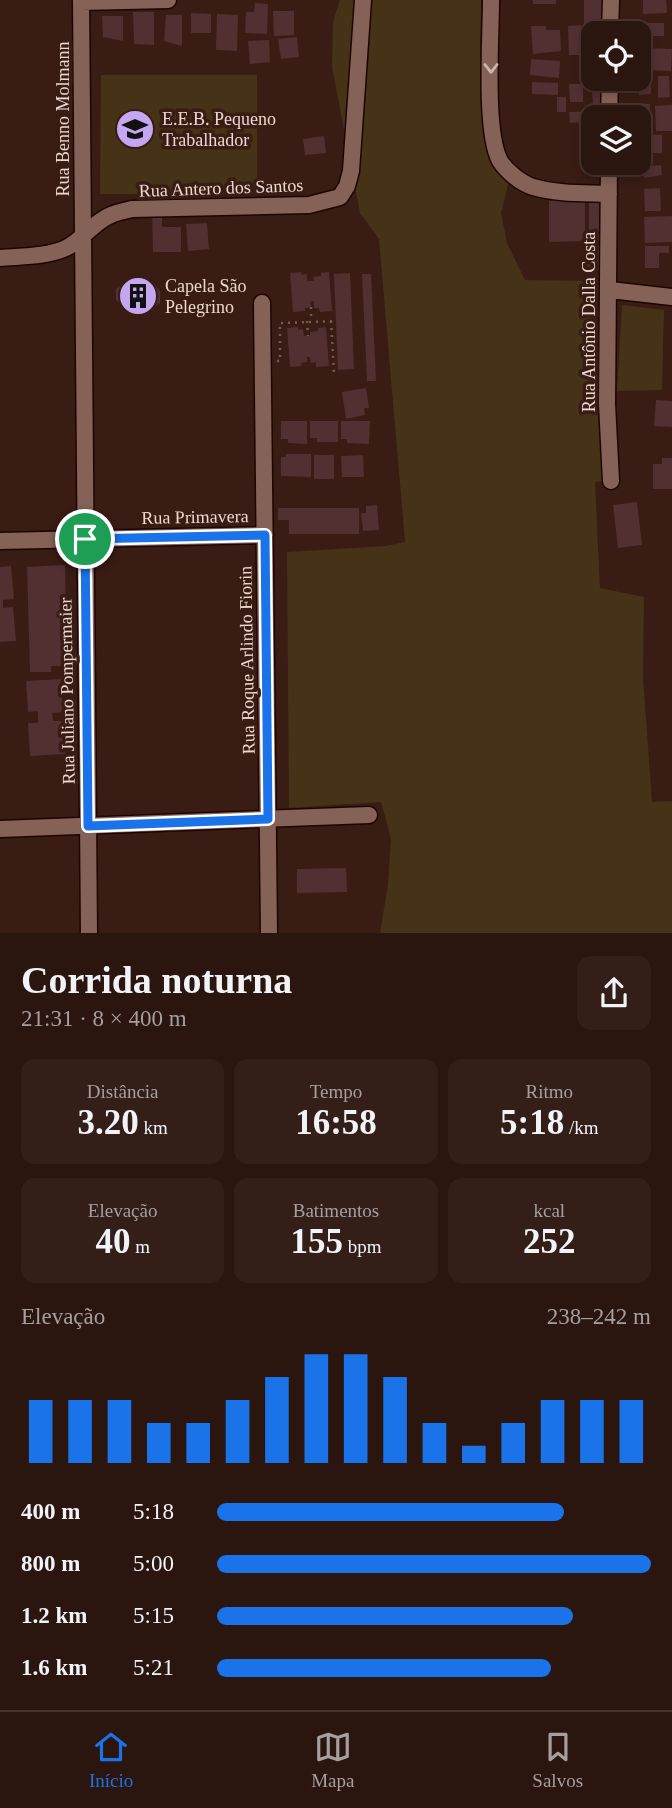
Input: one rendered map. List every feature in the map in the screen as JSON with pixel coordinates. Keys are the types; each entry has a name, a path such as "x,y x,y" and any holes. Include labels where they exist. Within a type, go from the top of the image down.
{"street":[{"path":"81,1 168,0"},
{"name":"Rua Antero dos Santos","path":"0,258 42,254 65,248 83,238 110,215 132,209 309,205 340,197 347,186 351,171 363,0"},
{"path":"491,0 491,134 500,161 513,176 532,187 609,194"},
{"path":"610,21 611,0"},
{"name":"Rua Benno Molmann","path":"81,1 83,238"},
{"name":"Rua Antônio Dalla Costa","path":"609,175 607,404 611,481"},
{"name":"Rua Juliano Pompermaier","path":"83,238 89,933"},
{"path":"610,290 672,297"},
{"name":"Rua Roque Arlindo Fiorin","path":"262,303 269,933"},
{"name":"Rua Primavera","path":"0,541 265,535"},
{"path":"0,829 369,815"}],"path":[{"path":"307,336 311,307"},
{"path":"331,321 334,373"},
{"path":"263,361 280,362 280,323 336,321"}],"shaded area":[{"path":"340,0 481,0 480,69 485,113 498,156 510,176 501,213 507,243 525,280 595,281 596,396 604,481 595,482 600,588 644,597 643,677 652,802 672,801 672,933 380,933 388,884 391,839 381,802 289,808 287,552 386,546 405,542 379,239 360,213 332,67 333,22"},
{"path":"101,75 257,75 257,194 100,194"},
{"path":"622,305 664,310 662,390 617,391"}],"building":[{"path":"533,0 556,0 556,4 533,4"},
{"path":"584,0 606,0 606,21 584,21"},
{"path":"643,0 666,0 667,13 643,14"},
{"path":"255,3 268,4 267,34 245,33 246,12 254,12"},
{"path":"273,11 294,11 294,35 274,36"},
{"path":"133,12 154,12 154,45 134,44"},
{"path":"191,13 211,14 211,33 191,33"},
{"path":"217,14 238,15 237,51 216,50"},
{"path":"166,15 182,15 182,46 164,41"},
{"path":"102,16 123,16 123,41 103,37"},
{"path":"651,23 664,23 664,36 651,36"},
{"path":"581,25 581,55 569,55 568,26"},
{"path":"531,26 560,30 561,51 533,54"},
{"path":"297,37 299,57 281,59 278,39"},
{"path":"269,40 270,62 250,64 248,41"},
{"path":"651,48 672,49 671,71 651,70"},
{"path":"531,59 560,61 559,78 530,75"},
{"path":"658,76 669,76 670,97 658,98"},
{"path":"532,82 558,83 558,95 532,94"},
{"path":"569,84 581,84 583,102 570,102"},
{"path":"592,91 604,91 605,104 593,105"},
{"path":"639,91 651,91 651,94 639,95"},
{"path":"557,97 566,97 566,112 557,112"},
{"path":"672,105 672,131 656,131 655,106"},
{"path":"569,112 581,112 581,122 570,123"},
{"path":"651,134 662,135 662,153 651,153"},
{"path":"324,136 326,153 305,155 303,139"},
{"path":"661,165 662,175 644,178 644,175 651,175 651,166"},
{"path":"660,188 661,211 645,211 644,189"},
{"path":"585,200 585,241 549,242 549,201"},
{"path":"589,200 605,200 605,241 589,241"},
{"path":"152,212 162,212 162,227 181,227 181,252 153,252"},
{"path":"672,216 672,242 645,243 644,217"},
{"path":"207,223 209,249 188,251 186,224"},
{"path":"587,245 602,245 602,270 587,270"},
{"path":"645,246 669,246 669,253 659,253 659,268 645,268"},
{"path":"301,272 302,275 307,274 307,281 314,281 313,277 329,272 332,311 320,312 319,308 314,308 314,301 310,302 311,307 305,308 305,311 293,312 290,273"},
{"path":"350,273 354,369 338,370 334,274"},
{"path":"362,274 371,274 376,381 367,381"},
{"name":"Capela São Pelegrino","path":"127,282 152,282 160,291 160,303 151,309 127,308 116,300 116,289"},
{"path":"298,327 298,330 303,329 304,336 310,336 310,332 326,327 329,366 316,367 316,362 311,363 310,357 307,357 307,362 301,363 302,366 290,367 287,328"},
{"path":"366,388 369,408 364,408 365,415 346,419 342,392"},
{"path":"656,400 672,401 672,427 654,426"},
{"path":"281,421 307,421 307,444 288,443 288,439 281,439"},
{"path":"310,421 338,421 338,442 317,442 317,438 310,438"},
{"path":"341,421 370,421 369,444 347,443 347,439 341,439"},
{"path":"286,454 311,454 311,477 281,476 281,457 286,457"},
{"path":"314,455 334,455 334,479 314,479"},
{"path":"363,455 364,477 342,477 341,456"},
{"path":"662,458 672,458 672,489 653,489 653,464 662,464"},
{"path":"637,502 642,545 618,548 613,505"},
{"path":"377,505 379,530 363,531 361,513 366,513 366,506"},
{"path":"278,508 359,508 359,534 289,534 289,520 278,520"},
{"path":"65,565 67,666 51,666 51,672 30,672 27,567"},
{"path":"11,566 14,599 3,600 3,608 13,607 16,641 0,642 0,567"},
{"path":"61,679 63,712 52,713 53,721 63,721 65,754 30,756 28,723 38,723 38,711 28,712 26,681"},
{"path":"346,868 347,892 297,893 297,869"}],"place":[{"name":"E.E.B. Pequeno Trabalhador","path":"135,129"},
{"name":"Capela São Pelegrino","path":"138,296"}],"route":[{"path":"265,535 268,819 88,826 85,539 265,535"}]}
